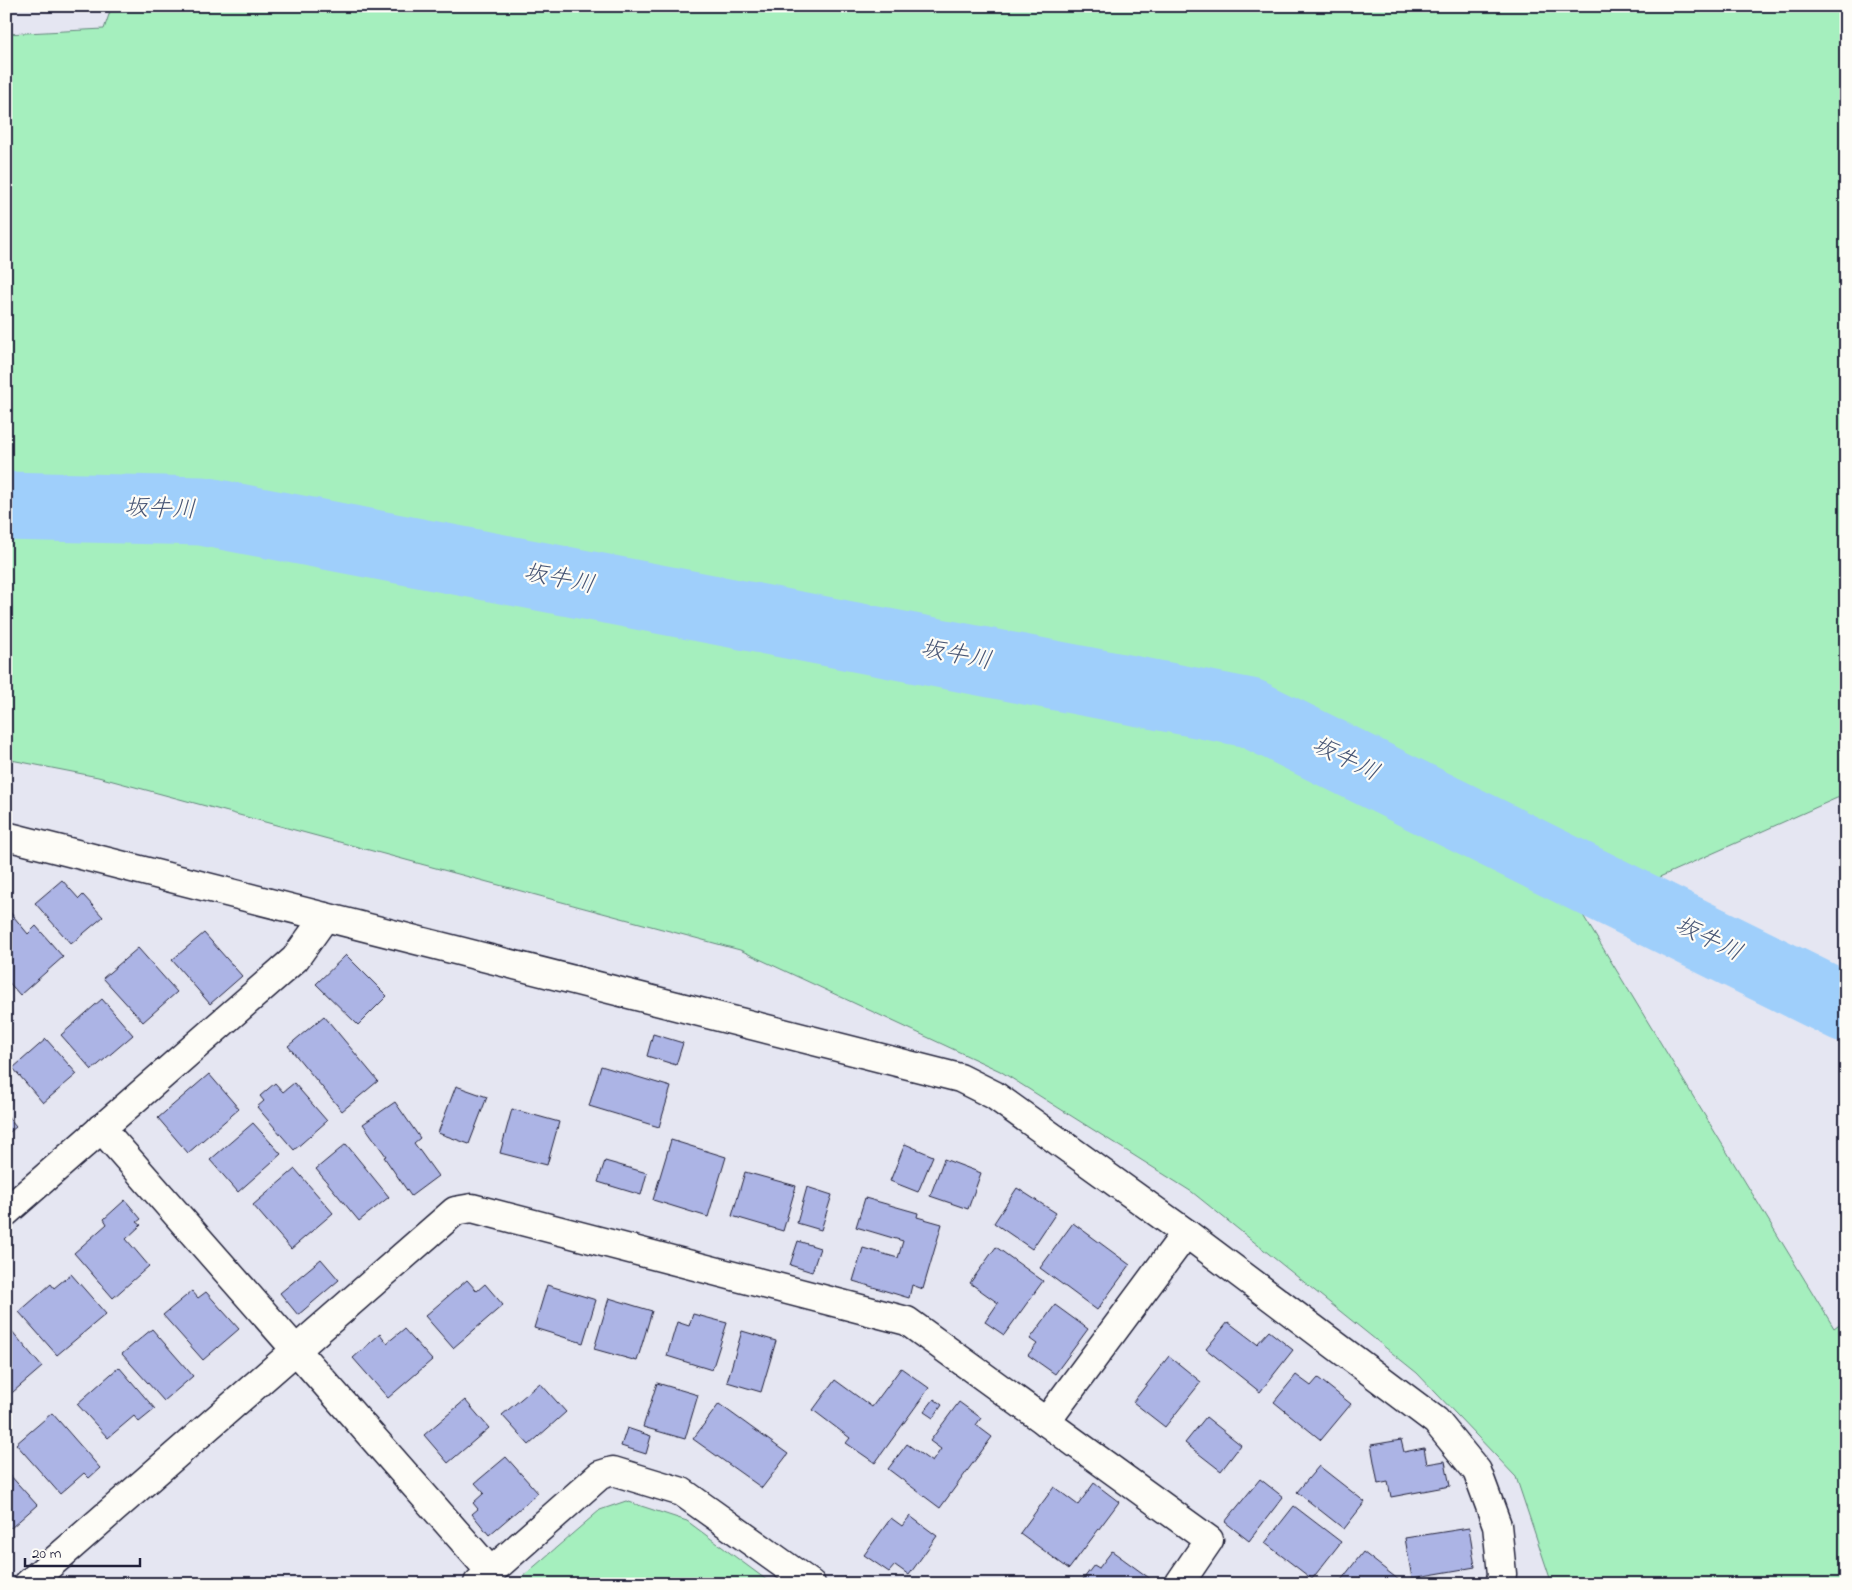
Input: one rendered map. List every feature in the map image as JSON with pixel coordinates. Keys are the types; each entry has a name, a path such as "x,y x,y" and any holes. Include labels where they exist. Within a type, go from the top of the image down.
{"street":[{"path":"6,836 960,1078 994,1095 1186,1233 1436,1421 1476,1471 1496,1525 1502,1574 1500,1584"},
{"path":"6,1212 295,959 325,917"},
{"path":"101,1128 296,1350 483,1578 600,1475 613,1470 682,1492 811,1584"},
{"path":"28,1584 455,1211 472,1208 907,1321 1209,1540 1179,1584"},
{"path":"1046,1422 1186,1233"}],"green space":[{"path":"112,6 1846,6 1846,794 1581,912 1834,1328 1846,1319 1846,1584 1552,1584 1516,1477 1417,1373 1192,1192 1000,1071 740,950 98,777 6,759 6,34 104,29"},
{"path":"626,1501 687,1521 772,1584 514,1584 600,1510"}],"building":[{"path":"62,880 79,899 83,895 103,917 71,944 35,903"},
{"path":"9,911 28,934 36,926 63,957 20,995 6,979 6,913"},
{"path":"204,933 242,976 210,1004 172,960"},
{"path":"138,948 177,992 143,1022 103,978"},
{"path":"346,955 387,996 358,1025 316,984"},
{"path":"102,999 133,1035 92,1070 61,1035"},
{"path":"324,1016 378,1081 342,1111 288,1046"},
{"path":"653,1034 683,1043 676,1065 647,1056"},
{"path":"46,1039 77,1074 43,1103 13,1068"},
{"path":"601,1066 671,1087 659,1127 589,1106"},
{"path":"209,1074 239,1109 188,1153 158,1118"},
{"path":"275,1083 283,1092 294,1083 327,1121 294,1150 257,1107 264,1101 260,1096"},
{"path":"456,1086 487,1097 469,1144 438,1133"},
{"path":"395,1102 420,1138 414,1143 438,1176 411,1196 363,1124"},
{"path":"512,1109 559,1122 547,1165 500,1153"},
{"path":"6,1115 16,1127 6,1135"},
{"path":"253,1123 281,1154 238,1192 210,1160"},
{"path":"671,1140 726,1157 708,1217 653,1200"},
{"path":"346,1144 389,1197 359,1221 316,1169"},
{"path":"905,1144 933,1156 918,1192 890,1181"},
{"path":"944,1159 981,1173 968,1209 930,1196"},
{"path":"605,1161 647,1173 641,1195 598,1182"},
{"path":"295,1169 333,1213 291,1249 253,1205"},
{"path":"745,1172 796,1186 783,1231 732,1216"},
{"path":"807,1187 832,1195 821,1230 797,1223"},
{"path":"1017,1188 1056,1213 1032,1249 994,1223"},
{"path":"865,1198 918,1213 917,1217 942,1224 923,1289 912,1285 909,1298 853,1281 863,1248 898,1258 903,1241 856,1227"},
{"path":"125,1200 141,1219 137,1222 141,1225 126,1239 149,1266 113,1298 74,1253 107,1224 104,1219"},
{"path":"1073,1223 1130,1265 1097,1310 1040,1268"},
{"path":"798,1241 820,1248 812,1272 790,1265"},
{"path":"996,1247 1043,1281 1004,1335 985,1322 998,1303 970,1283"},
{"path":"321,1259 339,1280 298,1315 280,1293"},
{"path":"71,1274 106,1314 57,1355 19,1312 51,1284 54,1288"},
{"path":"467,1280 477,1291 485,1284 503,1305 453,1348 425,1316"},
{"path":"547,1285 596,1300 583,1343 534,1328"},
{"path":"192,1291 198,1298 206,1292 239,1329 203,1360 163,1315"},
{"path":"609,1298 652,1311 637,1361 594,1349"},
{"path":"1055,1305 1088,1329 1055,1374 1028,1355 1037,1344 1030,1339"},
{"path":"693,1314 727,1323 712,1370 667,1356 677,1322 689,1326"},
{"path":"1228,1322 1257,1344 1269,1331 1293,1350 1260,1392 1206,1349"},
{"path":"152,1329 193,1376 164,1401 122,1354"},
{"path":"404,1329 432,1360 388,1398 353,1358 380,1334 387,1343"},
{"path":"11,1330 42,1367 6,1398 6,1334"},
{"path":"742,1331 776,1341 761,1392 727,1382"},
{"path":"1169,1356 1201,1382 1165,1427 1133,1402"},
{"path":"119,1367 155,1409 139,1422 134,1416 108,1438 77,1404"},
{"path":"901,1368 929,1388 875,1463 846,1443 850,1438 813,1410 835,1380 872,1407"},
{"path":"1296,1375 1311,1386 1318,1378 1351,1404 1321,1440 1274,1402"},
{"path":"540,1383 566,1412 529,1445 502,1415"},
{"path":"657,1383 698,1395 685,1439 643,1427"},
{"path":"934,1399 942,1405 933,1418 924,1412"},
{"path":"465,1400 489,1428 448,1463 424,1435"},
{"path":"959,1402 981,1418 976,1425 992,1437 940,1508 888,1469 907,1444 932,1462 941,1449 930,1441"},
{"path":"719,1404 788,1454 762,1488 693,1439"},
{"path":"52,1413 100,1468 89,1478 84,1473 60,1494 16,1444"},
{"path":"1206,1417 1241,1445 1221,1471 1185,1443"},
{"path":"627,1428 651,1436 646,1454 621,1446"},
{"path":"1401,1440 1404,1452 1424,1448 1427,1464 1445,1461 1450,1486 1391,1497 1388,1482 1378,1484 1371,1445"},
{"path":"506,1457 538,1493 489,1535 472,1514 478,1509 473,1503 484,1493 475,1483"},
{"path":"1319,1466 1365,1502 1344,1529 1297,1492"},
{"path":"8,1473 37,1505 11,1528 6,1523 6,1474"},
{"path":"1260,1479 1283,1497 1249,1541 1225,1522"},
{"path":"1094,1483 1119,1502 1069,1569 1020,1533 1054,1487 1078,1505"},
{"path":"1294,1506 1341,1542 1312,1579 1265,1543"},
{"path":"910,1516 937,1536 909,1575 895,1565 889,1572 864,1555 891,1518 902,1526"},
{"path":"1469,1528 1475,1567 1412,1578 1405,1538"},
{"path":"1112,1551 1152,1580 1149,1584 1082,1584 1081,1582 1094,1565 1099,1568"},
{"path":"1363,1552 1404,1584 1338,1584"}],"waterway":[{"name":"坂牛川","path":"6,506 202,511 1250,713 1846,1008"}]}
